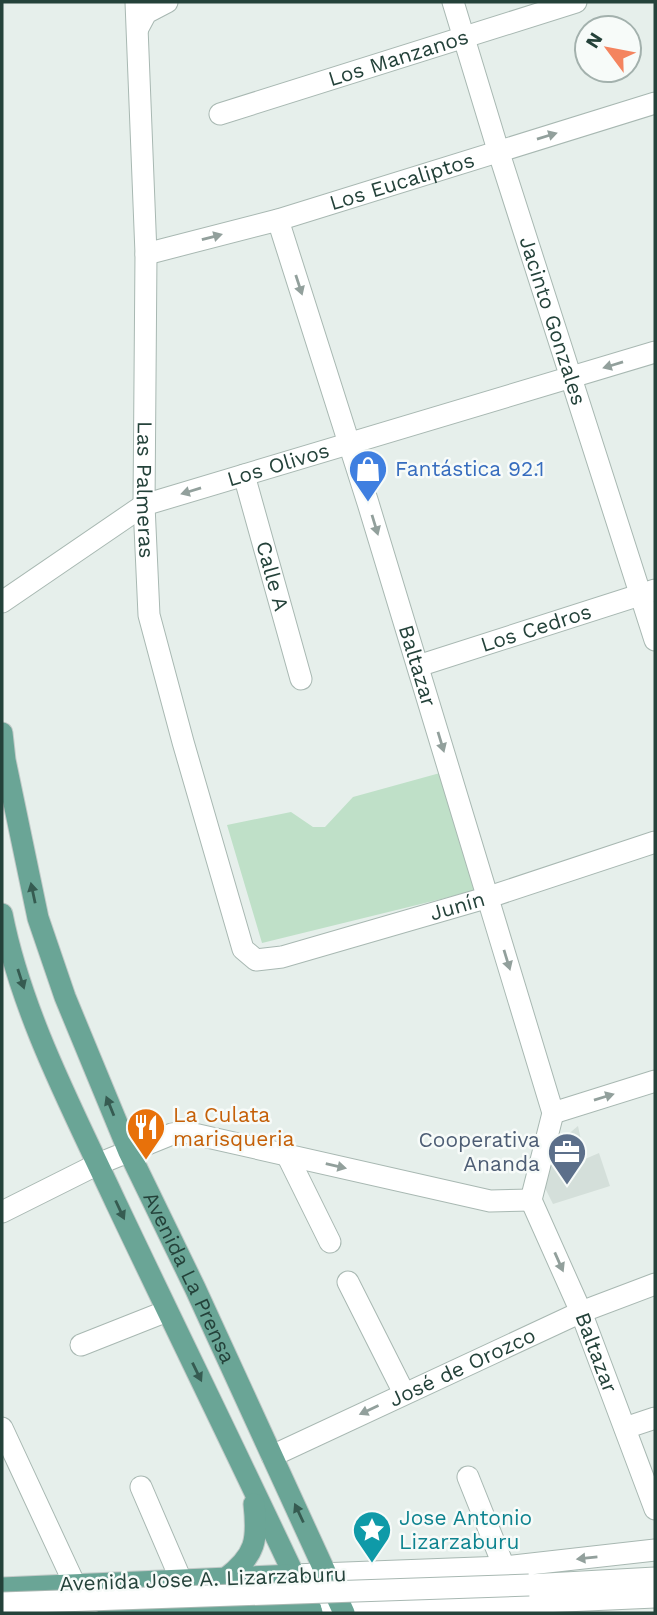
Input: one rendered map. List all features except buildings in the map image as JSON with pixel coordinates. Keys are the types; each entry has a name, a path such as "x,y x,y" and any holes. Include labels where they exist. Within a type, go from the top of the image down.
{"main road":[{"name":"Avenida La Prensa","path":"2,733 5,760 38,918 65,997 129,1152 344,1612"},
{"name":"Avenida La Prensa","path":"2,914 36,1025 98,1164 311,1611"},
{"path":"226,1578 240,1567 251,1551 257,1533 252,1488"},
{"name":"Avenida Jose A. Lizarzaburu","path":"2,1588 293,1575"},
{"name":"Avenida Jose A. Lizarzaburu","path":"108,1613 311,1611"}],"street":[{"name":"Las Palmeras","path":"136,2 146,254 144,505 149,615 243,949 256,960"},
{"path":"138,28 146,13 167,2"},
{"name":"Jacinto Gonzales","path":"453,2 571,378 648,592 655,640"},
{"name":"Los Manzanos","path":"220,114 576,2"},
{"name":"Los Eucaliptos","path":"146,254 278,220 655,103"},
{"name":"Baltazar","path":"278,220 350,442 553,1113"},
{"name":"Los Olivos","path":"2,602 144,505 655,352"},
{"name":"Calle A","path":"244,475 301,679"},
{"name":"Los Cedros","path":"418,666 648,592"},
{"name":"Junín","path":"256,960 282,957 489,897 655,842"},
{"path":"2,1212 98,1164 172,1134 186,1132 490,1201 531,1200 553,1113 655,1081"},
{"path":"287,1155 330,1242"},
{"name":"Baltazar","path":"531,1200 581,1312 655,1509"},
{"path":"348,1282 404,1393"},
{"name":"José de Orozco","path":"272,1456 581,1312 655,1284"},
{"path":"81,1345 167,1311"},
{"path":"625,1428 655,1418"},
{"path":"2,1428 75,1585"},
{"path":"468,1477 504,1567"},
{"path":"141,1487 181,1580"},
{"name":"Avenida Jose A. Lizarzaburu","path":"293,1575 504,1567 655,1550"},
{"path":"2,1603 502,1586 655,1578"},
{"name":"Avenida Jose A. Lizarzaburu","path":"311,1611 344,1612 655,1597"}],"shaded area":[{"path":"578,1126 585,1159 599,1153 610,1186 553,1204 545,1188 554,1146"}],"green space":[{"path":"440,773 478,890 262,943 227,825 291,812 313,827 325,827 353,797"}],"place":[{"name":"Fantástica 92.1","path":"368,503"},
{"name":"La Culata marisqueria","path":"146,1161"},
{"name":"Cooperativa Ananda","path":"567,1186"},
{"name":"Jose Antonio Lizarzaburu","path":"372,1564"}]}
